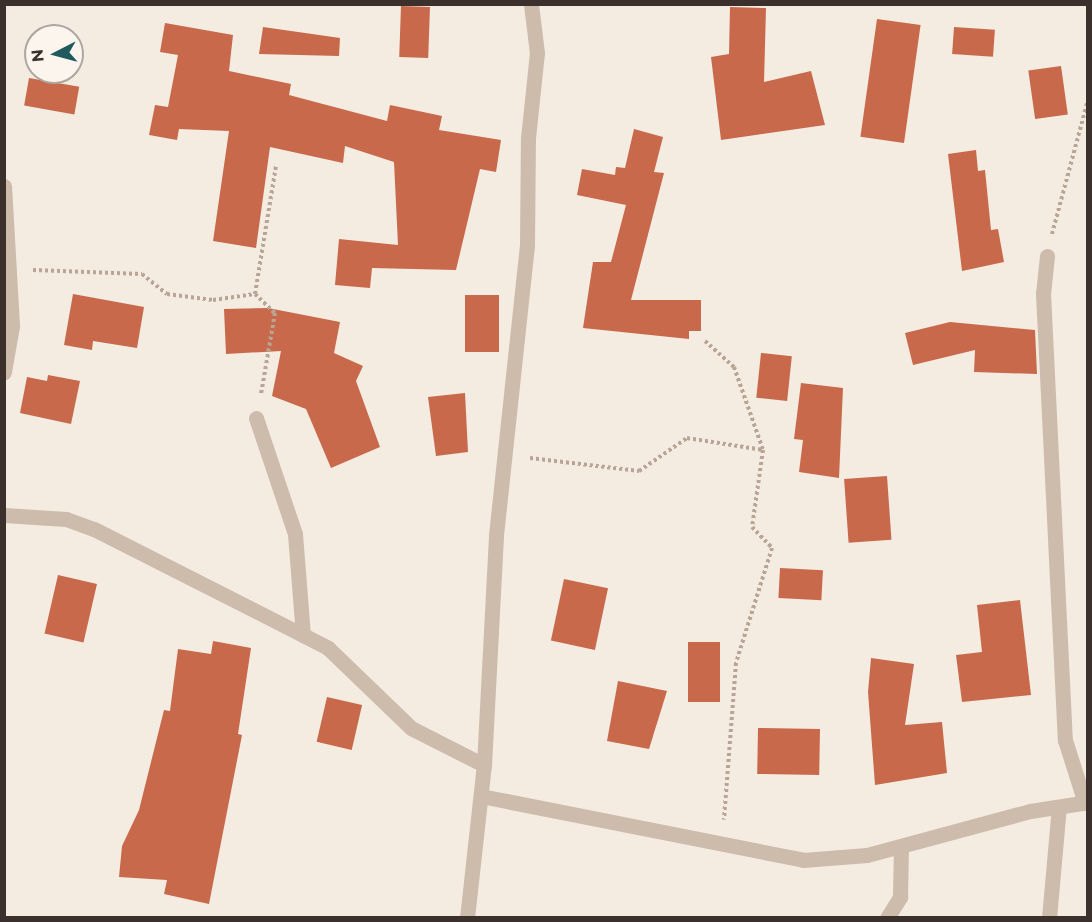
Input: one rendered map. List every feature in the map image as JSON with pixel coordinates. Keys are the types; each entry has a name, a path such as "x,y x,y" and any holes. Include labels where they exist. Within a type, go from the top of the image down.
{"street":[{"path":"467,918 484,765 505,455 527,246 528,138 537,53 531,4"},
{"path":"4,186 12,277 12,326 4,372"},
{"path":"481,796 803,860 901,847 1059,807 1086,803 1065,740 1045,353 1047,256"},
{"path":"256,418 295,534 303,635"},
{"path":"4,514 66,519 94,529 328,648 411,728 484,765"},
{"path":"1049,918 1059,807"},
{"path":"887,918 900,897 901,847"}],"path":[{"path":"1047,256 1088,100"},
{"path":"255,294 276,166"},
{"path":"12,277 34,270 88,269 142,274 167,294 213,300 255,294"},
{"path":"255,294 276,313 256,418"},
{"path":"705,341 734,367 764,450 752,527 772,548 736,663 722,843"},
{"path":"505,455 639,471 687,438 764,450"}],"building":[{"path":"401,6 430,7 428,58 399,57"},
{"path":"730,7 766,8 764,82 811,71 825,125 721,140 711,57 729,54"},
{"path":"877,19 921,25 904,143 860,137"},
{"path":"165,23 233,35 229,71 291,84 289,95 387,121 390,105 442,116 439,130 501,140 496,172 480,169 456,270 372,268 370,288 335,285 339,239 398,245 394,162 345,146 343,163 270,147 256,248 213,241 229,131 179,129 177,140 149,135 155,105 168,107 178,55 160,52"},
{"path":"263,27 340,38 339,56 259,54"},
{"path":"954,27 995,30 993,57 952,54"},
{"path":"1061,66 1068,115 1035,119 1028,71"},
{"path":"28,84 63,84 79,87 74,114 24,106"},
{"path":"634,129 663,137 654,172 664,173 631,300 701,300 701,331 689,331 689,339 583,328 593,262 611,262 626,205 577,195 582,169 615,175 616,167 625,168"},
{"path":"976,150 978,171 985,170 991,230 998,229 1004,262 962,271 948,154"},
{"path":"73,294 144,307 137,348 93,341 92,350 64,345"},
{"path":"465,295 499,295 499,352 465,352"},
{"path":"268,308 340,322 334,353 363,366 356,381 380,447 331,468 306,409 272,396 281,351 226,354 224,309"},
{"path":"950,322 1035,330 1037,374 974,372 975,350 913,365 905,333"},
{"path":"761,353 792,356 787,401 756,398"},
{"path":"48,375 80,381 71,424 20,413 27,377 47,381"},
{"path":"801,383 843,388 839,478 799,472 803,440 794,439"},
{"path":"465,393 468,452 436,456 428,397"},
{"path":"887,476 891,540 849,543 844,479"},
{"path":"780,568 823,570 821,600 778,598"},
{"path":"58,575 97,584 83,642 45,633"},
{"path":"564,579 608,588 595,650 551,641"},
{"path":"1020,600 1031,695 962,702 956,655 982,652 977,605"},
{"path":"213,641 251,648 238,734 242,735 209,904 164,894 167,880 119,877 122,846 139,810 164,710 170,711 178,649 211,654"},
{"path":"688,642 720,642 720,702 688,702"},
{"path":"871,658 914,664 905,725 942,722 947,773 875,785 868,692"},
{"path":"618,681 667,691 649,749 607,741"},
{"path":"327,697 362,705 352,750 317,742"},
{"path":"758,728 820,729 819,775 757,774"}]}
